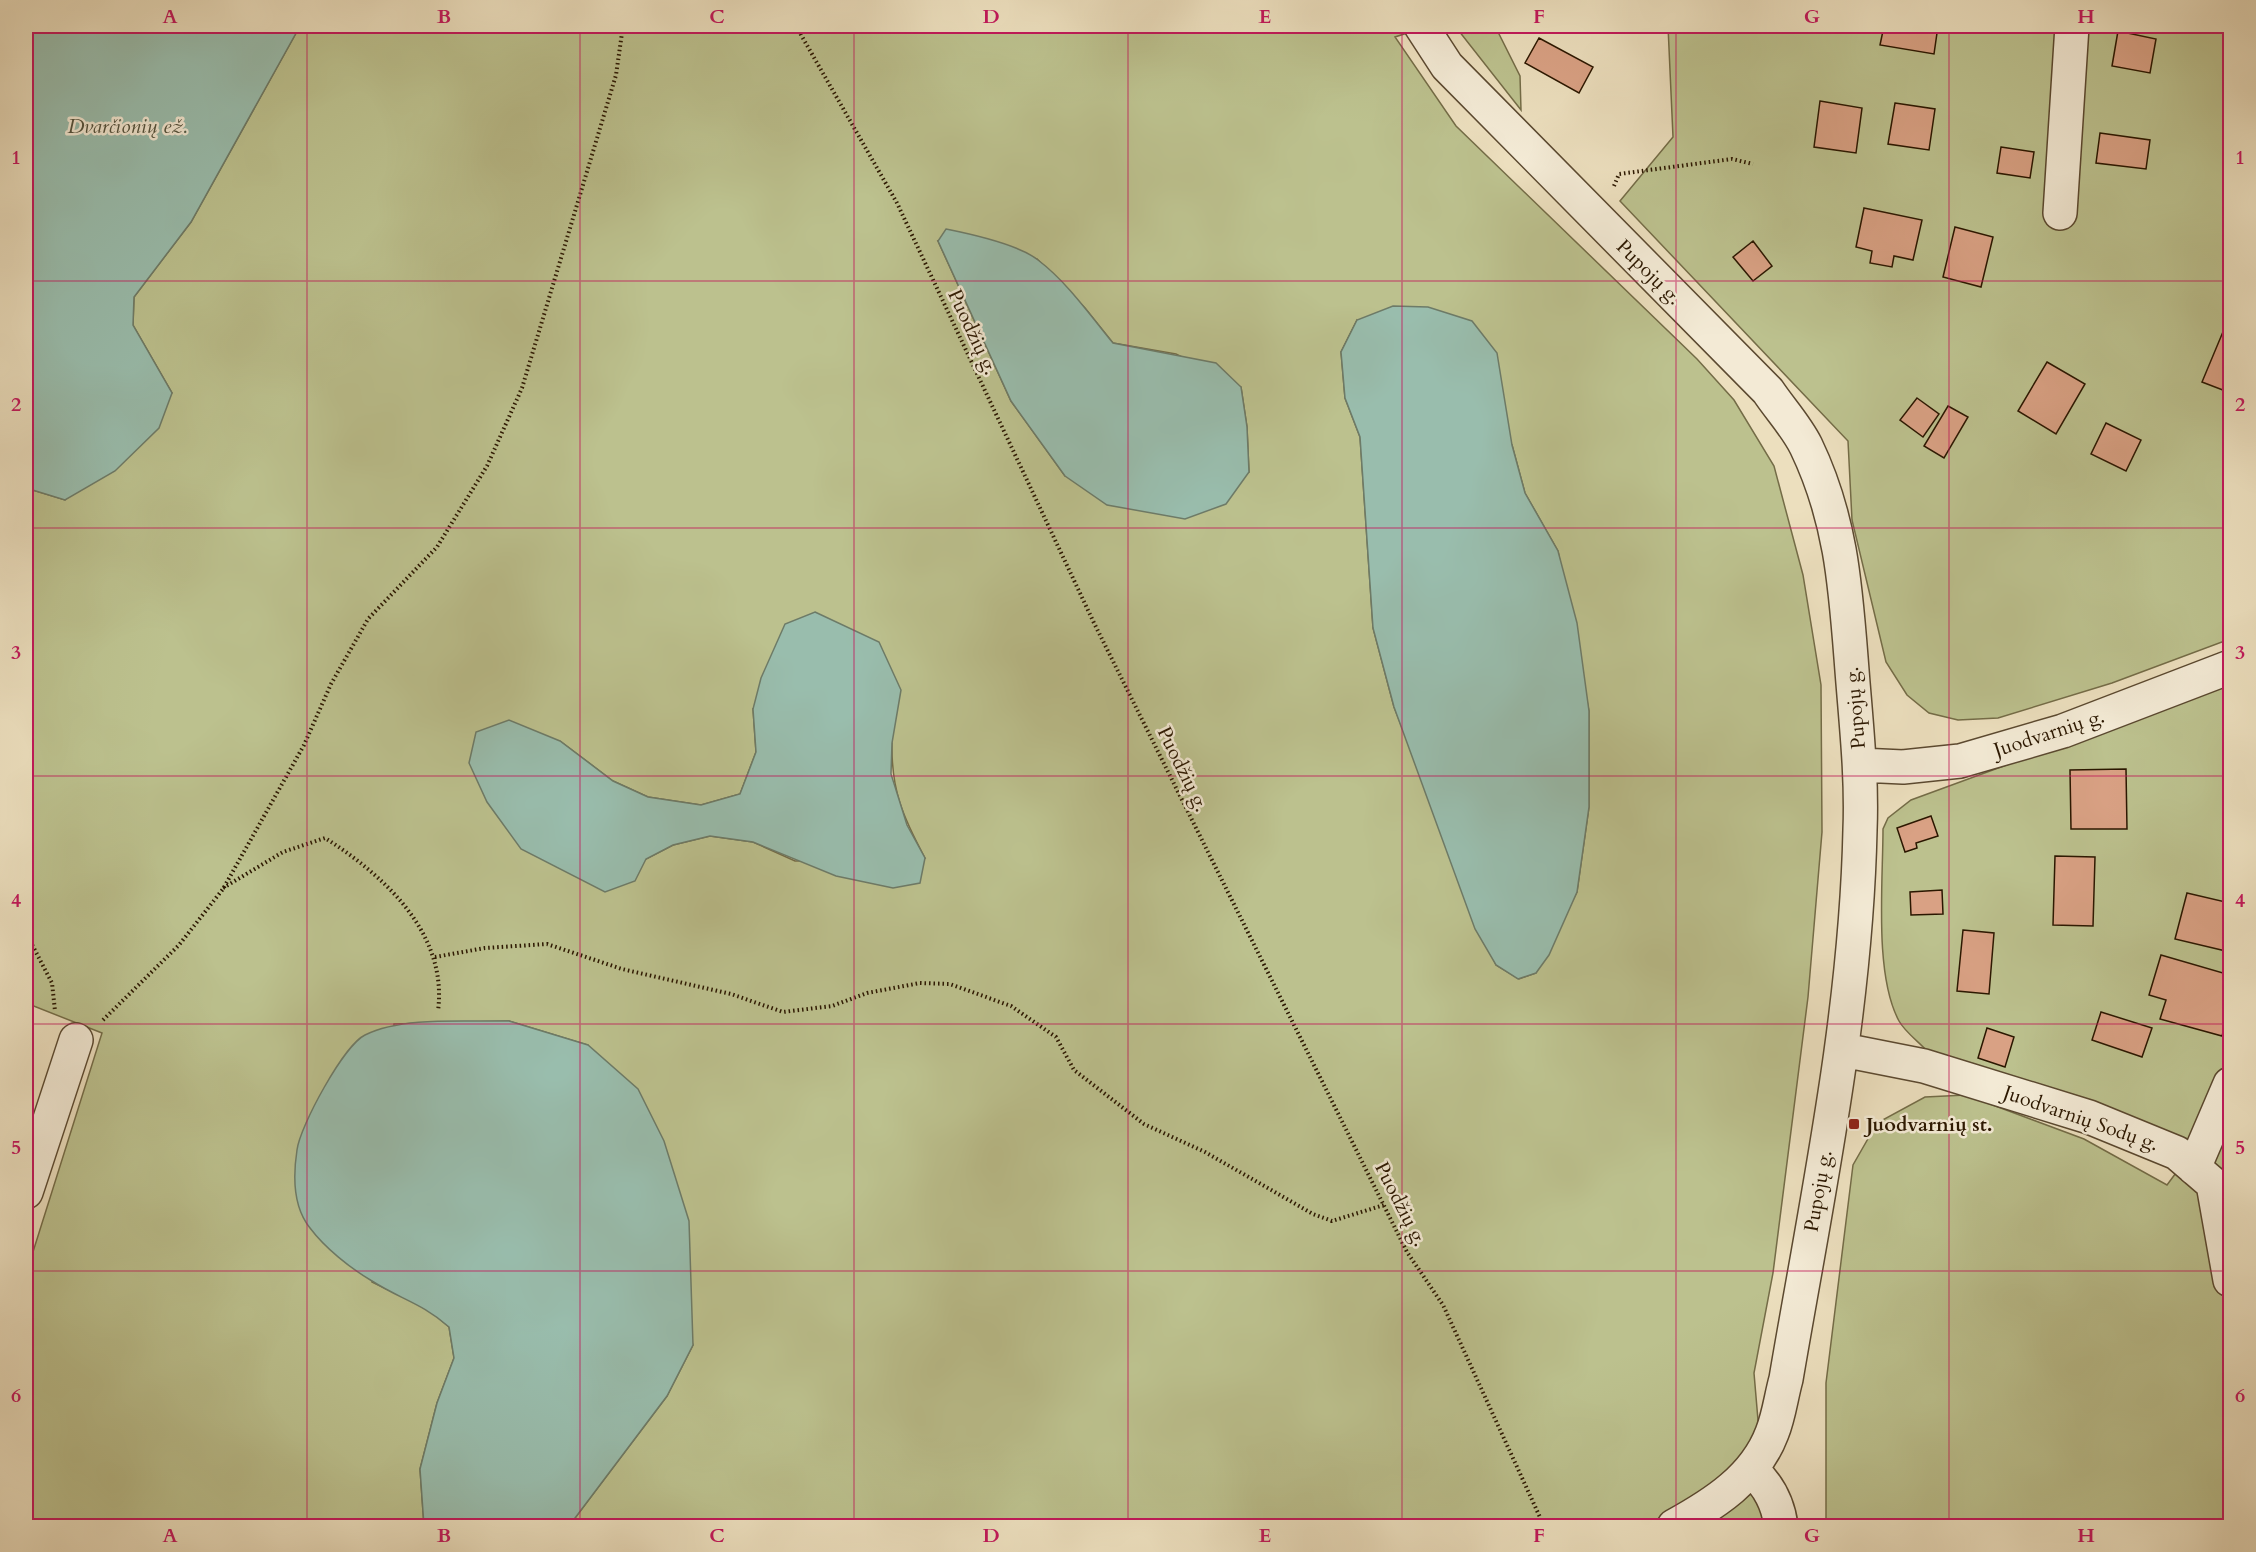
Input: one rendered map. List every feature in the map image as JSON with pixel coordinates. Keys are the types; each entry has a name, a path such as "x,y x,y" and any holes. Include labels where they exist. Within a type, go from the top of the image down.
{"street":[{"name":"Pupojų g.","path":"1421,26 1447,66 1768,391 1805,443 1828,498 1844,565 1860,765 1857,909 1843,1050 1786,1379 1772,1433 1752,1470"},
{"path":"2060,213 2072,26"},
{"name":"Juodvarnių g.","path":"1860,765 1903,767 1960,761 2063,731 2230,668"},
{"path":"26,1192 76,1040"},
{"name":"Juodvarnių Sodų g.","path":"1843,1050 1924,1066 2089,1117 2177,1153 2213,1177"},
{"path":"2230,1084 2213,1177 2230,1281"},
{"path":"1674,1527 1709,1507 1752,1470 1767,1484 1779,1511 1781,1527"}],"path":[{"path":"26,933 52,983 55,1015 76,1040 97,1026 179,945 223,889 304,745 332,684 368,619 437,547 487,466 522,388 616,75 623,26"},
{"name":"Puodžių g.","path":"796,26 897,204 1094,623 1407,1252 1443,1305 1544,1527"},
{"path":"1600,222 1619,174 1732,159 1753,164"},
{"path":"223,889 283,852 325,838 356,857 396,893 435,957 440,997 438,1011"},
{"path":"435,957 485,948 547,944 622,969 731,994 783,1012 832,1006 867,993 920,983 950,984 1011,1006 1056,1037 1074,1070 1144,1124 1205,1152 1313,1214 1332,1221 1384,1205"}],"green space":[{"path":"300,26 1429,26 1395,37 1456,126 1697,359 1734,400 1774,466 1803,575 1821,685 1822,832 1808,997 1773,1273 1754,1373 1767,1526 569,1526 667,1396 693,1345 588,1045 509,1021 394,1024 372,1282 428,1309 449,1327 454,1358 437,1403 420,1469 424,1526 26,1526 26,1274 102,1033 26,1003 26,488 65,500 172,393 133,325 134,297 191,222","holes":["938,241 1037,259 1085,308 1113,343 1176,354 1241,387 1247,427 1249,472 1065,476 1011,401","1357,320 1512,445 1525,493 1558,551 1589,711 1589,807 1577,892 1536,973 1519,979 1496,965 1394,707 1373,628 1360,437 1345,398 1341,352","753,709 892,743 892,760 900,803 925,858 795,861 753,842 710,836 673,845 646,859 560,741 613,781 648,797 701,805 740,794 756,752"]},
{"path":"1455,26 1495,26 1520,76 1521,110"},
{"path":"1668,26 2230,26 2230,639 2112,683 1998,718 1958,720 1929,713 1907,695 1886,662 1852,520 1848,441 1620,201 1673,137"},
{"path":"2230,683 2230,1526 1826,1526 1826,1383 1853,1165 1877,1123 1925,1097 1966,1095 2084,1139 2167,1185 2190,1154 1927,1051 1905,1029 1891,1002 1883,954 1881,901 1883,829 1888,818 1911,800"}],"water":[{"name":"Dvarčionių ež.","path":"26,26 300,26 191,222 134,297 133,325 172,393 159,428 115,471 65,500 26,488"},
{"path":"946,229 1007,244 1038,260 1087,310 1113,343 1216,363 1241,387 1247,427 1249,472 1226,504 1185,519 1107,505 1065,476 1011,401 938,241"},
{"path":"1393,306 1428,307 1472,321 1497,353 1512,445 1525,493 1558,551 1577,623 1589,711 1589,807 1577,892 1549,955 1536,973 1518,979 1496,965 1475,929 1394,707 1373,628 1360,437 1345,398 1341,352 1357,320"},
{"path":"815,612 879,642 901,690 892,743 891,774 907,825 925,858 920,883 893,888 836,876 753,842 710,836 673,845 646,859 635,881 605,892 521,849 487,802 469,763 476,732 509,720 560,741 613,781 648,797 701,805 740,794 756,752 753,709 761,678 785,624"},
{"path":"509,1021 588,1045 638,1089 664,1141 689,1221 693,1345 667,1396 569,1526 424,1526 420,1469 437,1403 454,1358 449,1327 430,1312 355,1270 330,1250 316,1235 304,1220 297,1201 295,1170 297,1150 306,1123 324,1087 346,1054 365,1035 380,1029 416,1022"}],"building":[{"path":"1884,26 1938,26 1934,54 1880,45"},
{"path":"2118,31 2156,39 2150,73 2112,66"},
{"path":"1539,38 1593,67 1579,93 1525,63"},
{"path":"1820,101 1862,108 1856,153 1814,147"},
{"path":"1895,103 1935,109 1929,150 1888,144"},
{"path":"2100,133 2150,140 2146,169 2096,163"},
{"path":"2001,147 2034,152 2030,178 1997,173"},
{"path":"1864,208 1922,220 1913,260 1894,256 1892,267 1870,263 1872,251 1856,247"},
{"path":"1955,227 1993,237 1981,287 1943,277"},
{"path":"1753,241 1772,266 1753,281 1733,257"},
{"path":"2230,315 2230,386 2228,392 2202,382"},
{"path":"2047,362 2085,384 2056,434 2018,411"},
{"path":"1917,398 1939,414 1923,437 1900,420"},
{"path":"1948,406 1968,417 1944,458 1924,446"},
{"path":"2106,423 2141,440 2126,471 2091,454"},
{"path":"2126,769 2127,829 2071,829 2070,770"},
{"path":"1931,816 1938,836 1916,843 1917,848 1905,852 1897,828"},
{"path":"2055,856 2095,857 2093,926 2053,925"},
{"path":"1942,890 1943,914 1911,915 1910,892"},
{"path":"2187,893 2230,903 2230,952 2175,939"},
{"path":"1963,930 1994,933 1989,994 1957,991"},
{"path":"2161,955 2230,975 2230,1008 2222,1036 2160,1019 2166,1000 2149,995"},
{"path":"2101,1012 2152,1028 2142,1057 2092,1040"},
{"path":"1987,1028 2014,1037 2005,1067 1978,1058"}],"place":[{"name":"Juodvarnių st.","path":"1854,1124"}]}
